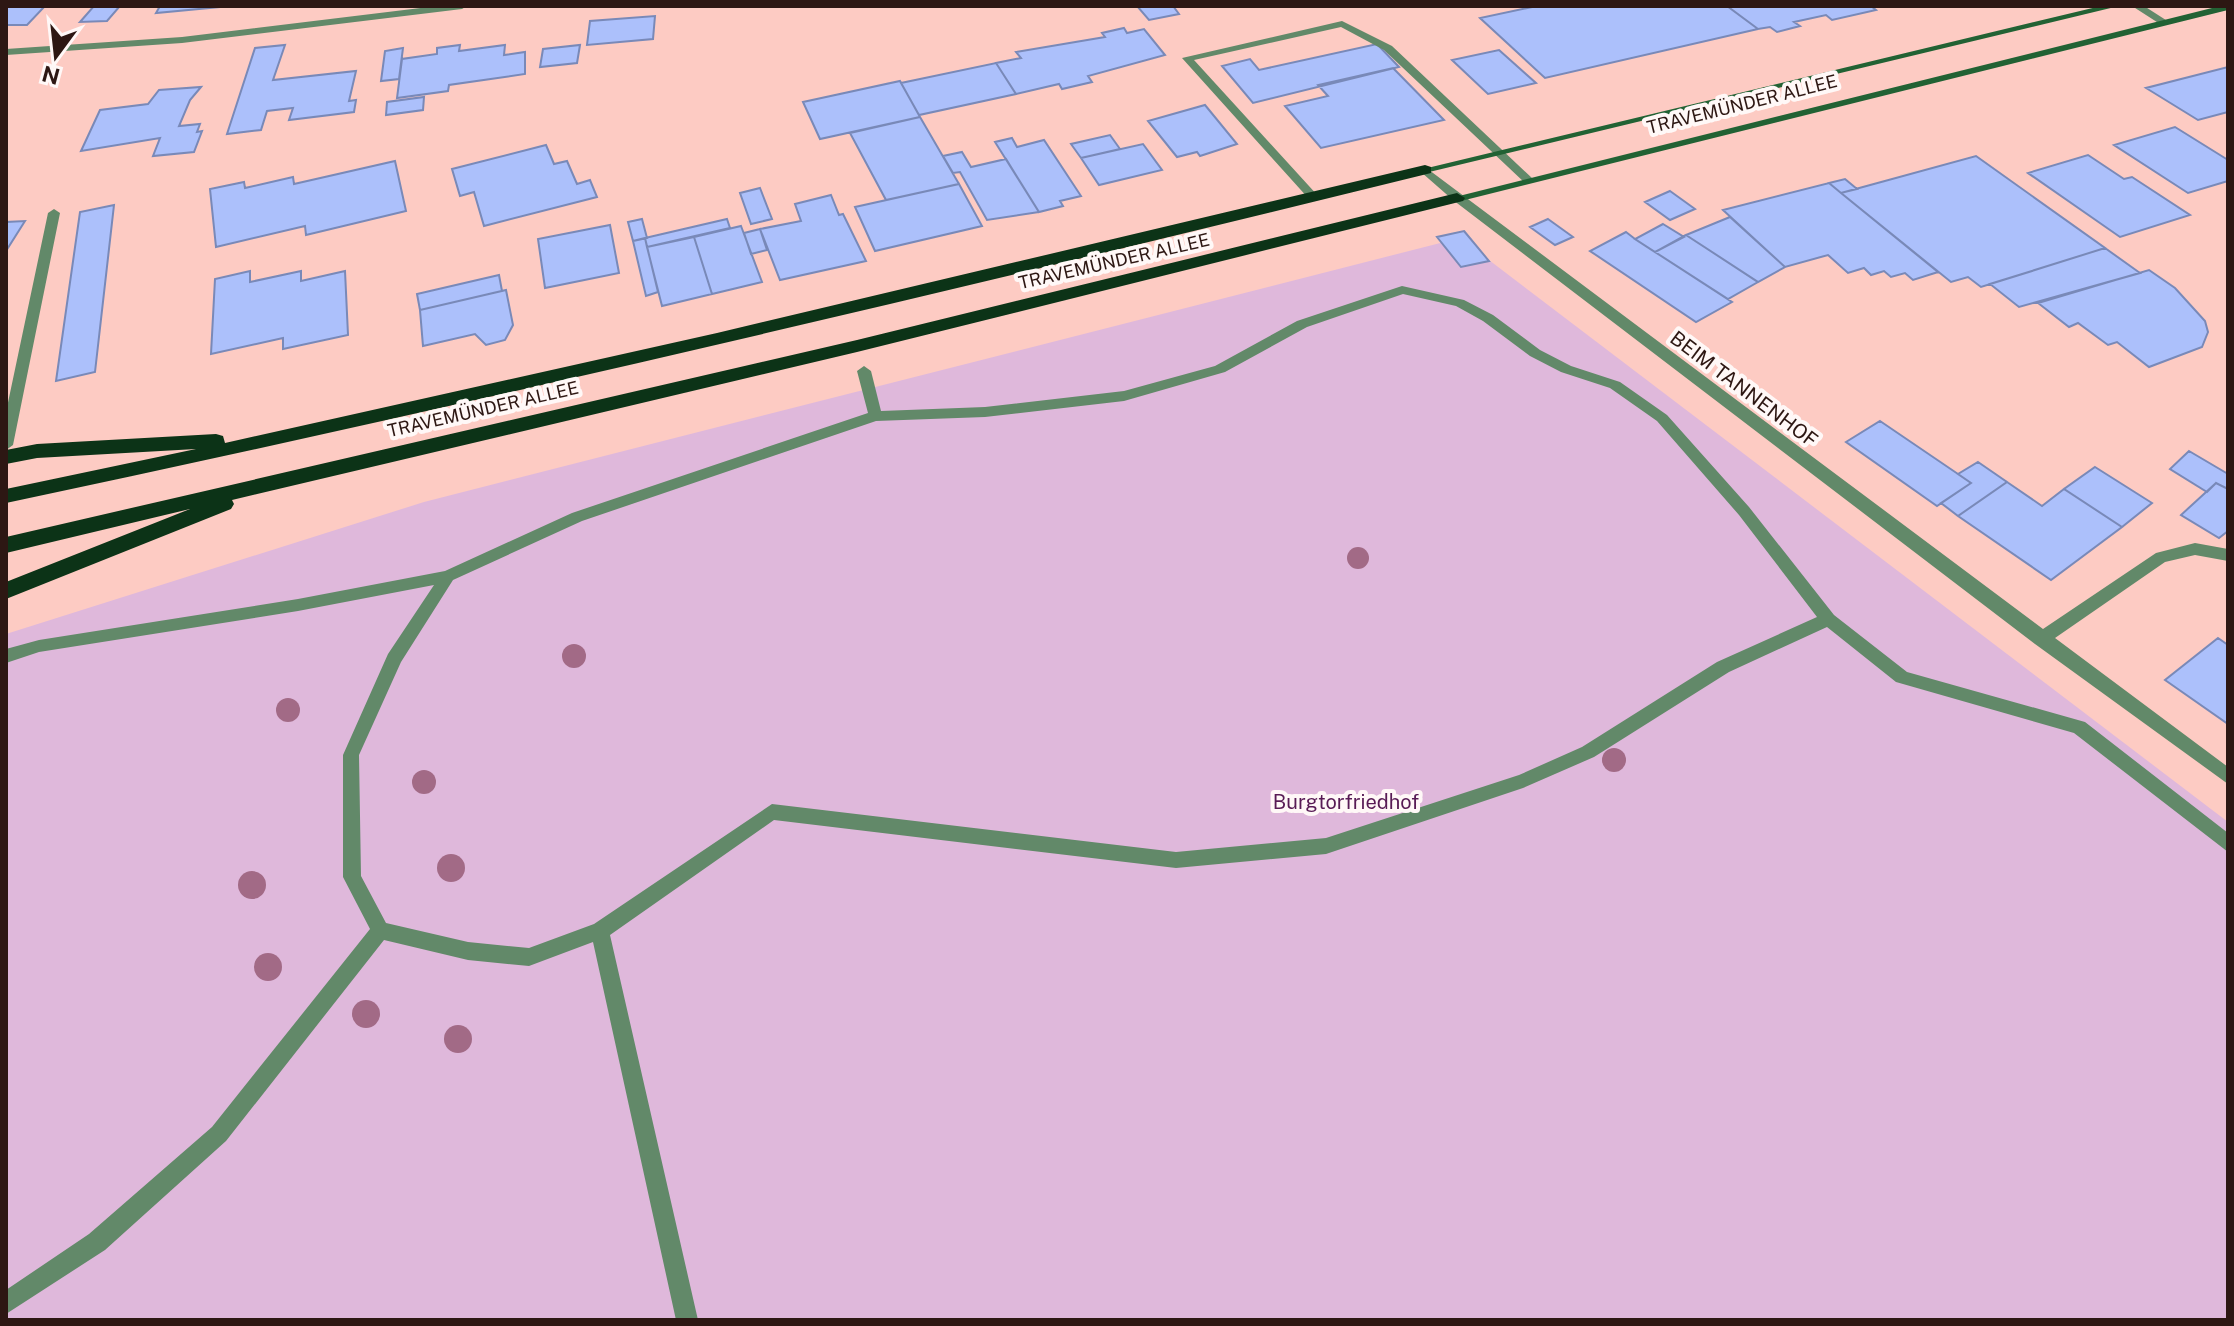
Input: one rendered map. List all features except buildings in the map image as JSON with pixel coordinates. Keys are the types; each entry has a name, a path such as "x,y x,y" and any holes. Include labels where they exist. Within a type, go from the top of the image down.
{"highway":[{"name":"TRAVEMÜNDER ALLEE","path":"6,496 293,437 696,346 1425,170"},
{"name":"TRAVEMÜNDER ALLEE","path":"6,545 872,342 1457,198"},
{"path":"6,457 37,451 293,437"},
{"path":"6,591 292,476"}],"main road":[{"name":"TRAVEMÜNDER ALLEE","path":"1425,170 2114,6"},
{"name":"TRAVEMÜNDER ALLEE","path":"1457,198 2228,7"}],"street":[{"path":"6,52 182,40 462,6"},
{"path":"2137,6 2164,22"},
{"path":"1313,197 1187,58 1342,24 1388,48 1529,181"},
{"name":"BEIM TANNENHOF","path":"1425,170 1457,198 2228,777"},
{"path":"6,445 54,213"},
{"path":"6,656 39,646 298,605 448,576 577,517 875,416 985,412 1124,396 1220,369 1302,324 1402,290 1460,303 1488,318 1535,353 1566,369 1615,385 1662,418 1744,511 1828,619 1902,677 2079,727 2228,844"},
{"path":"864,371 875,416"},
{"path":"2041,639 2161,557 2195,549 2228,555"},
{"path":"448,576 394,659 351,755 352,877 380,930 468,951 529,957 600,931 772,812 1176,860 1326,846 1523,781 1588,752 1723,667 1828,619"},
{"path":"6,1303 97,1242 219,1134 380,930"},
{"path":"600,931 687,1320"}],"green space":[{"name":"Burgtorfriedhof","path":"1460,238 2228,822 2228,1320 6,1320 6,634 424,502"}]}
